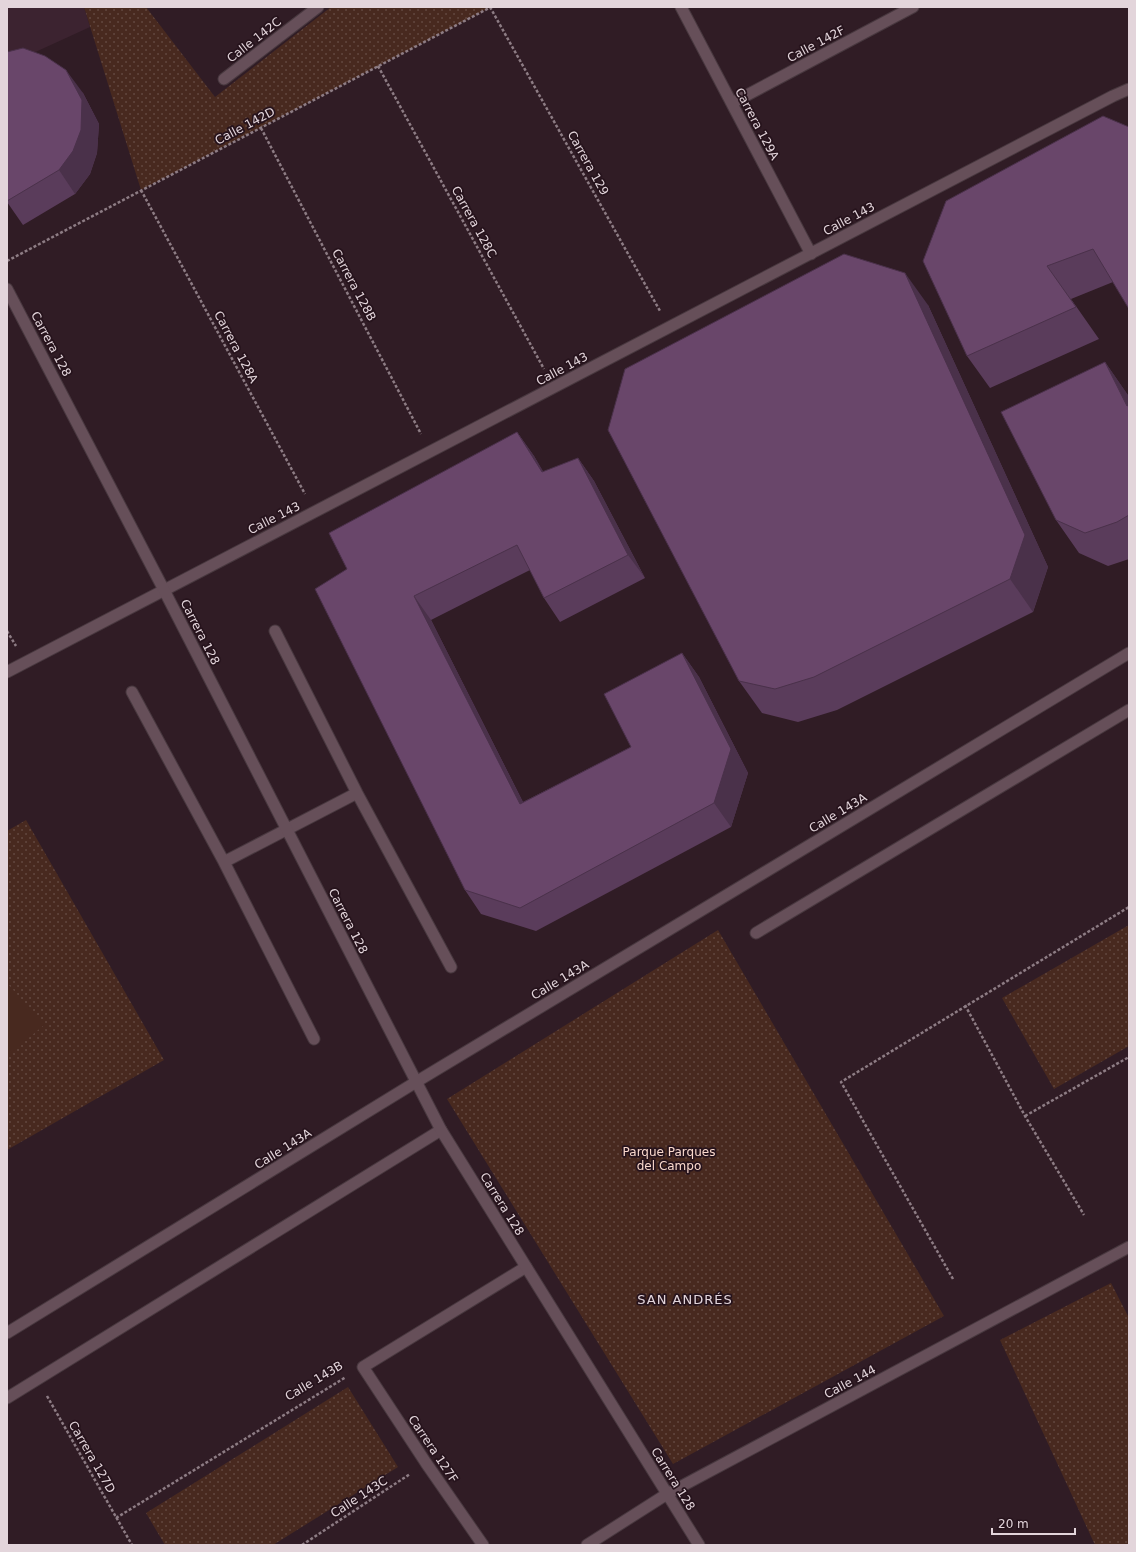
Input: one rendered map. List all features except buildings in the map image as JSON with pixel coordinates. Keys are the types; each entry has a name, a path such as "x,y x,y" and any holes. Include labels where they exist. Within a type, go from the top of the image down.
{"street":[{"name":"Calle 142C","path":"224,79 318,7"},
{"name":"Carrera 129A","path":"681,7 811,254"},
{"name":"Calle 142F","path":"732,104 913,7"},
{"name":"Calle 143","path":"7,672 1129,89"},
{"name":"Carrera 128","path":"7,289 164,590 441,1130 699,1545"},
{"path":"276,631 357,793 451,967"},
{"name":"Calle 143A","path":"7,1334 416,1082 1129,653"},
{"path":"132,692 224,862 314,1039"},
{"path":"756,933 1129,710"},
{"path":"224,862 357,793"},
{"path":"7,1398 37,1378 441,1130"},
{"name":"Calle 144","path":"587,1545 667,1494 1129,1248"},
{"name":"Calle 143B","path":"363,1367 526,1267"},
{"name":"Carrera 127F","path":"363,1367 426,1463 483,1545"}],"path":[{"name":"Calle 142D","path":"7,261 491,7"},
{"name":"Carrera 129","path":"491,7 669,327"},
{"name":"Carrera 128C","path":"378,66 554,387"},
{"name":"Carrera 128B","path":"261,128 430,452"},
{"name":"Carrera 128A","path":"141,190 315,512"},
{"path":"952,1279 841,1082 1129,907"},
{"path":"966,1005 1024,1116 1084,1215"},
{"path":"1024,1116 1129,1057"},
{"name":"Calle 143B","path":"116,1518 363,1367"},
{"name":"Carrera 127D","path":"37,1378 132,1545"},
{"name":"Calle 143C","path":"302,1545 426,1463"}],"shaded area":[{"path":"7,7 84,7 90,27 7,65"}],"green space":[{"path":"84,7 146,7 215,97 331,7 491,7 141,190"},
{"path":"26,820 164,1060 7,1150 7,831"},
{"path":"1129,925 1129,1046 1054,1089 1002,998"},
{"name":"Parque Parques del Campo","path":"718,930 944,1316 673,1464 447,1099"},
{"path":"7,983 44,1025 7,1056"},
{"path":"1111,1283 1129,1318 1129,1545 1095,1545 1000,1340"},
{"path":"348,1387 398,1467 273,1545 165,1545 146,1513"}],"district":[{"name":"SAN ANDRÉS","path":"685,1299"}]}
